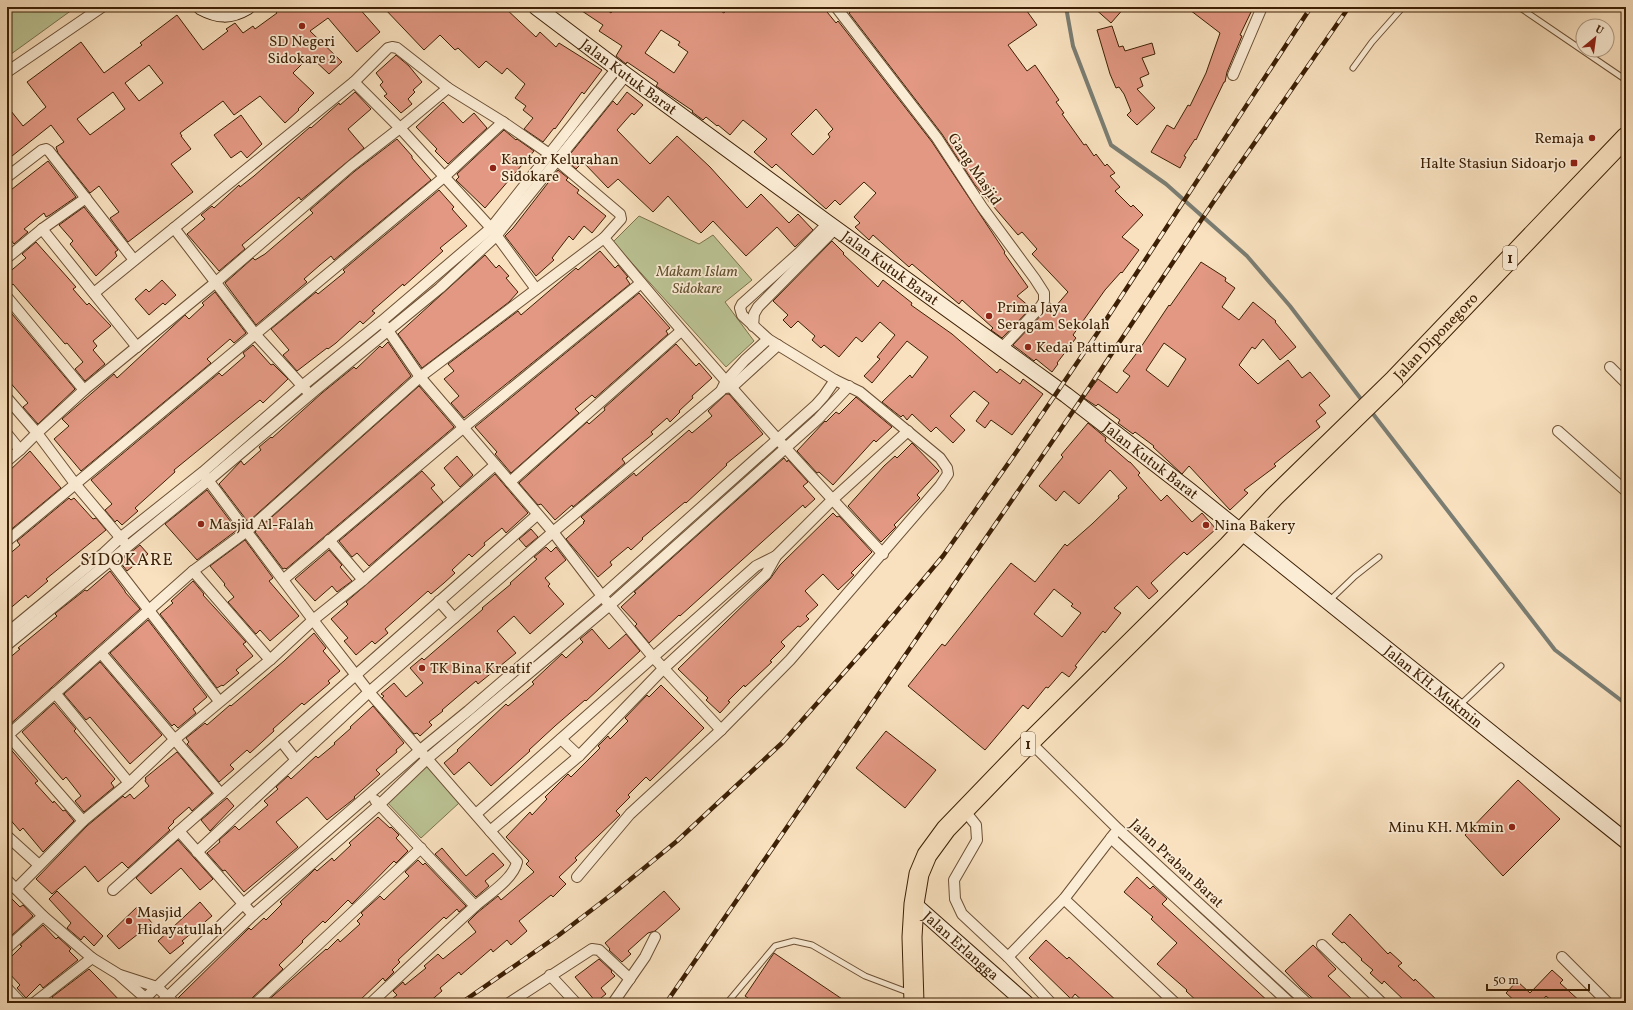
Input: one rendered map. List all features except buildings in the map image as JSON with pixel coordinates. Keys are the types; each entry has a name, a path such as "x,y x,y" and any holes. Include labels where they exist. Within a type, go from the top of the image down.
{"highway":[{"name":"Jalan Diponegoro","path":"1241,532 1274,497 1394,380 1626,137"},
{"name":"1","path":"914,999 912,937 914,904 919,874 927,855 946,829 1030,742 1241,532"}],"street":[{"path":"7,72 102,7"},
{"path":"200,7 213,14 219,15 228,14 247,7"},
{"name":"Jalan Kutuk Barat","path":"536,7 621,72 1078,404 1241,532"},
{"name":"Gang Masjid","path":"836,7 937,138 982,207 1044,293 1044,301 1041,306 1002,348"},
{"path":"1233,75 1262,7"},
{"path":"83,821 8,736 194,571 247,531 420,377 604,238 621,219 621,215 548,153 503,122 448,88 397,48 392,47 388,48 354,82 94,293"},
{"path":"7,633 107,556 127,547 206,476 302,386 493,232 548,153 621,72"},
{"path":"7,644 107,556 120,538 206,476 310,394 440,288 557,161 621,72"},
{"path":"354,82 400,128 493,232 536,289"},
{"path":"7,461 84,390 216,282 351,166 448,88"},
{"path":"7,541 444,177 503,122"},
{"path":"7,177 42,150 46,149 134,260"},
{"path":"7,258 42,229 86,198"},
{"path":"753,326 754,314 758,307 832,226"},
{"path":"577,877 630,814 721,730 790,660 883,554 940,486 948,474 947,468 940,458 874,402 768,339 742,315 740,308 742,304 800,252 832,226"},
{"path":"174,228 255,334 310,394"},
{"path":"42,229 138,347"},
{"path":"604,238 727,386 883,554"},
{"path":"284,579 464,428 641,283"},
{"path":"7,298 84,390"},
{"path":"382,321 420,377 553,532 602,596 653,657 721,730"},
{"path":"510,482 682,331"},
{"path":"727,386 744,360 768,339"},
{"path":"198,852 369,692 553,532 778,345"},
{"path":"1610,367 1626,383"},
{"path":"118,974 145,1002 157,987 243,904 419,750 504,680 687,521 776,439 816,405 835,380"},
{"path":"7,880 43,916 92,958 118,974 157,987 167,1001 253,914 379,805 427,759 610,605 706,520 818,419 849,386"},
{"path":"7,398 127,547"},
{"path":"490,831 579,756 664,669 766,574 776,556 832,500 908,431"},
{"path":"1558,431 1626,491"},
{"path":"7,434 20,450"},
{"path":"16,889 83,821 129,783 174,740 270,660 313,620 363,580 495,465"},
{"path":"206,476 313,620 369,692 517,862 516,868 504,881 371,1003"},
{"path":"698,510 706,520"},
{"path":"113,890 537,515"},
{"path":"687,521 694,530"},
{"name":"Jalan KH. Mukmin","path":"1241,532 1626,841"},
{"path":"329,540 363,580"},
{"path":"107,556 219,701"},
{"path":"476,814 756,566 776,556"},
{"path":"194,571 270,660"},
{"path":"439,601 454,618"},
{"path":"101,653 221,794"},
{"path":"504,680 512,688"},
{"path":"55,694 129,783"},
{"path":"561,739 579,756"},
{"path":"281,741 296,760"},
{"name":"Jalan Praban Barat","path":"1030,742 1118,829 1307,1003"},
{"path":"369,794 475,906"},
{"path":"964,810 976,825 977,840 954,880 955,899 962,914 1008,957 1051,1003"},
{"path":"1008,957 1064,899 1118,829"},
{"path":"179,831 253,914"},
{"path":"7,836 39,865"},
{"path":"1111,838 1290,1003"},
{"path":"256,1003 421,848"},
{"path":"1064,899 1175,1003"},
{"name":"Jalan Erlangga","path":"914,904 1026,1003"},
{"path":"7,948 43,916"},
{"path":"613,1003 645,957 655,938"},
{"path":"1322,946 1382,1003"},
{"path":"509,1003 592,949 599,950 630,979"},
{"path":"1562,957 1608,1003"},
{"path":"34,1003 92,958"},
{"path":"550,975 576,1003"},
{"path":"7,988 21,1003"}],"lane":[{"path":"1353,68 1372,42 1403,7"},
{"path":"1519,7 1626,80"},
{"path":"1328,602 1355,576 1379,557"},
{"path":"1458,707 1501,666"},
{"path":"727,1003 775,946 794,941 812,944 864,976 914,999"}],"green space":[{"path":"7,7 76,7 7,57"},
{"name":"Makam Islam Sidokare","path":"639,216 699,244 713,235 752,280 725,302 754,341 726,367 613,242"},
{"path":"425,764 459,803 421,838 386,801"}],"waterway":[{"path":"1066,7 1073,46 1111,145 1166,184 1247,256 1290,306 1364,403"},
{"path":"1370,410 1555,650 1626,704"}],"railway":[{"path":"461,1003 559,935 615,892 677,841 782,743 865,649 943,556 1017,451 1096,335 1311,7"},
{"path":"666,1003 1078,404 1212,204 1349,7"}],"place":[{"name":"SD Negeri Sidokare 2","path":"302,26"},
{"name":"Remaja","path":"1592,138"},
{"name":"Halte Stasiun Sidoarjo","path":"1574,163"},
{"name":"Kantor Kelurahan Sidokare","path":"493,168"},
{"name":"Prima Jaya Seragam Sekolah","path":"989,316"},
{"name":"Kedai Pattimura","path":"1028,347"},
{"name":"Masjid Al-Falah","path":"201,524"},
{"name":"Nina Bakery","path":"1206,525"},
{"name":"TK Bina Kreatif","path":"422,668"},
{"name":"Minu KH. Mkmin","path":"1512,827"},
{"name":"Masjid Hidayatullah","path":"129,921"}],"district":[{"name":"SIDOKARE","path":"127,559"}]}
